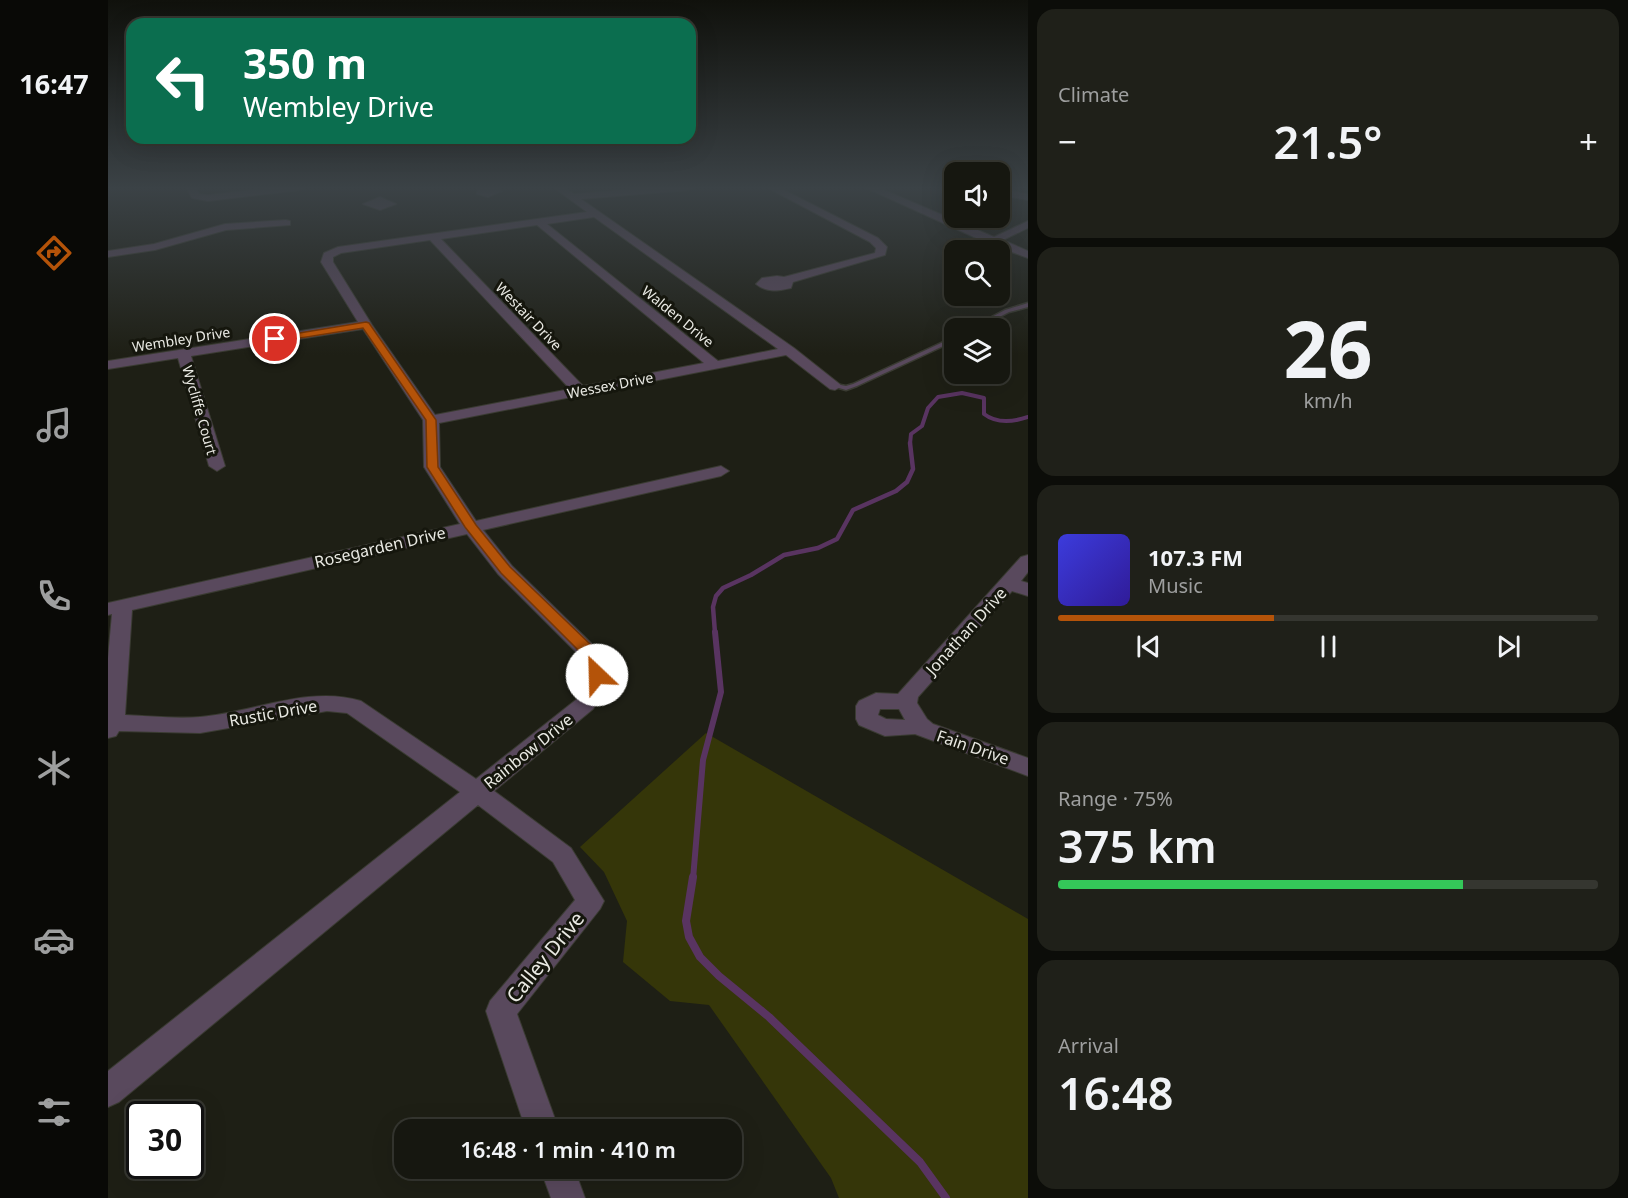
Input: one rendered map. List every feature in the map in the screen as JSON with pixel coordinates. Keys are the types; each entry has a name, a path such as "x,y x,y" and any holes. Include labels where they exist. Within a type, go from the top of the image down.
{"street":[{"path":"108,254 170,243"},
{"path":"398,243 325,255 366,325 431,420"},
{"name":"Westair Drive","path":"439,243 579,390"},
{"name":"Walden Drive","path":"565,243 714,364"},
{"path":"636,243 789,351 835,387"},
{"path":"784,281 880,255 882,247 877,243"},
{"path":"1010,248 1028,255"},
{"name":"Wembley Drive","path":"108,365 366,325"},
{"name":"Wessex Drive","path":"431,420 789,351"},
{"name":"Wycliffe Court","path":"184,354 217,466"},
{"name":"Rainbow Drive","path":"108,1091 585,704 595,688 597,675 585,649 505,570 471,527 432,467 431,420"},
{"name":"Rosegarden Drive","path":"116,607 722,471"},
{"name":"Jonathan Drive","path":"907,702 908,695 1019,586 1028,561"},
{"path":"111,726 116,607"},
{"path":"876,700 907,702 919,725 892,730 875,725 867,719 867,706 876,700"},
{"name":"Rustic Drive","path":"111,726 200,725 327,703 353,706 477,792"},
{"name":"Fain Drive","path":"919,725 934,733 1028,767"},
{"name":"Calley Drive","path":"477,792 562,855 590,901 501,1011 539,1119"},
{"path":"561,1179 567,1198"}],"lane":[{"path":"993,318 1028,305"},
{"path":"835,387 846,388 855,385 944,344"}],"shaded area":[{"path":"706,733 1028,919 1028,1198 839,1198 831,1178 709,1005 670,1001 623,962 627,921 604,872 580,847"}],"waterway":[{"path":"910,443 911,434 922,426 928,408 938,397 962,393 984,398 984,414 1000,421 1028,417"},
{"path":"715,633 713,607 716,596 723,588 751,575 784,555 818,548 837,539 853,510 896,491 907,482 913,469 910,443"},
{"path":"693,879 703,760 721,692 715,632"},
{"path":"693,877 686,921 689,937 700,957 719,976 769,1017 920,1162 946,1198"}],"route":[{"path":"275,339 366,325 431,420 432,467 471,527 505,570 585,649 597,675"}]}
